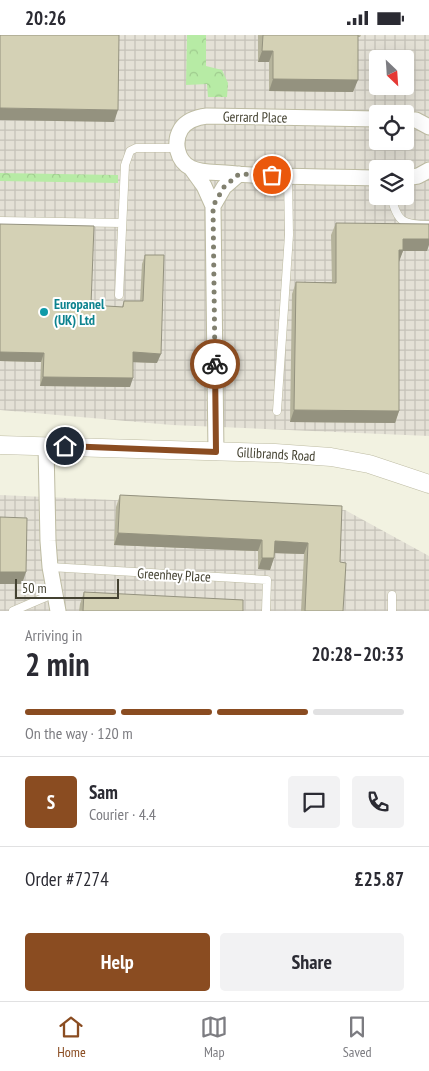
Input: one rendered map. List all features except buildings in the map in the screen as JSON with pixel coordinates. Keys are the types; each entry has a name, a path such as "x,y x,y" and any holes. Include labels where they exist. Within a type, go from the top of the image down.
{"street":[{"name":"Gerrard Place","path":"177,149 178,134 183,126 198,117 369,119"},
{"path":"414,120 429,127"},
{"path":"177,149 184,163 204,186 213,206 216,452"},
{"path":"190,168 239,174 369,178"},
{"path":"414,177 429,170"},
{"path":"213,206 224,187 239,174"},
{"name":"Gillibrands Road","path":"0,445 275,453 330,457 368,464 429,484"},
{"path":"46,445 46,517 50,567 58,611"}],"lane":[{"path":"119,295 125,165 130,151 136,148 177,149"},
{"path":"277,411 289,235 288,175"},
{"path":"393,205 394,210 405,222 429,225"},
{"path":"0,221 122,223"},
{"name":"Greenhey Place","path":"50,567 267,580 266,611"},
{"path":"13,611 55,593"},
{"path":"392,595 392,611"}],"shaded area":[{"path":"0,35 429,35 429,436 172,425 0,410"},
{"path":"0,495 345,510 429,556 429,611 0,611"}],"green space":[{"path":"187,35 206,35 206,66 222,70 228,83 227,97 208,97 207,84 186,85"},
{"path":"0,173 118,175 118,183 0,181"}],"way so far":[{"path":"215,364 213,206 224,187 239,174 272,175"}],"place":[{"name":"Europanel (UK) Ltd","path":"44,312"}],"route":[{"path":"65,446 216,452 215,364"}]}
